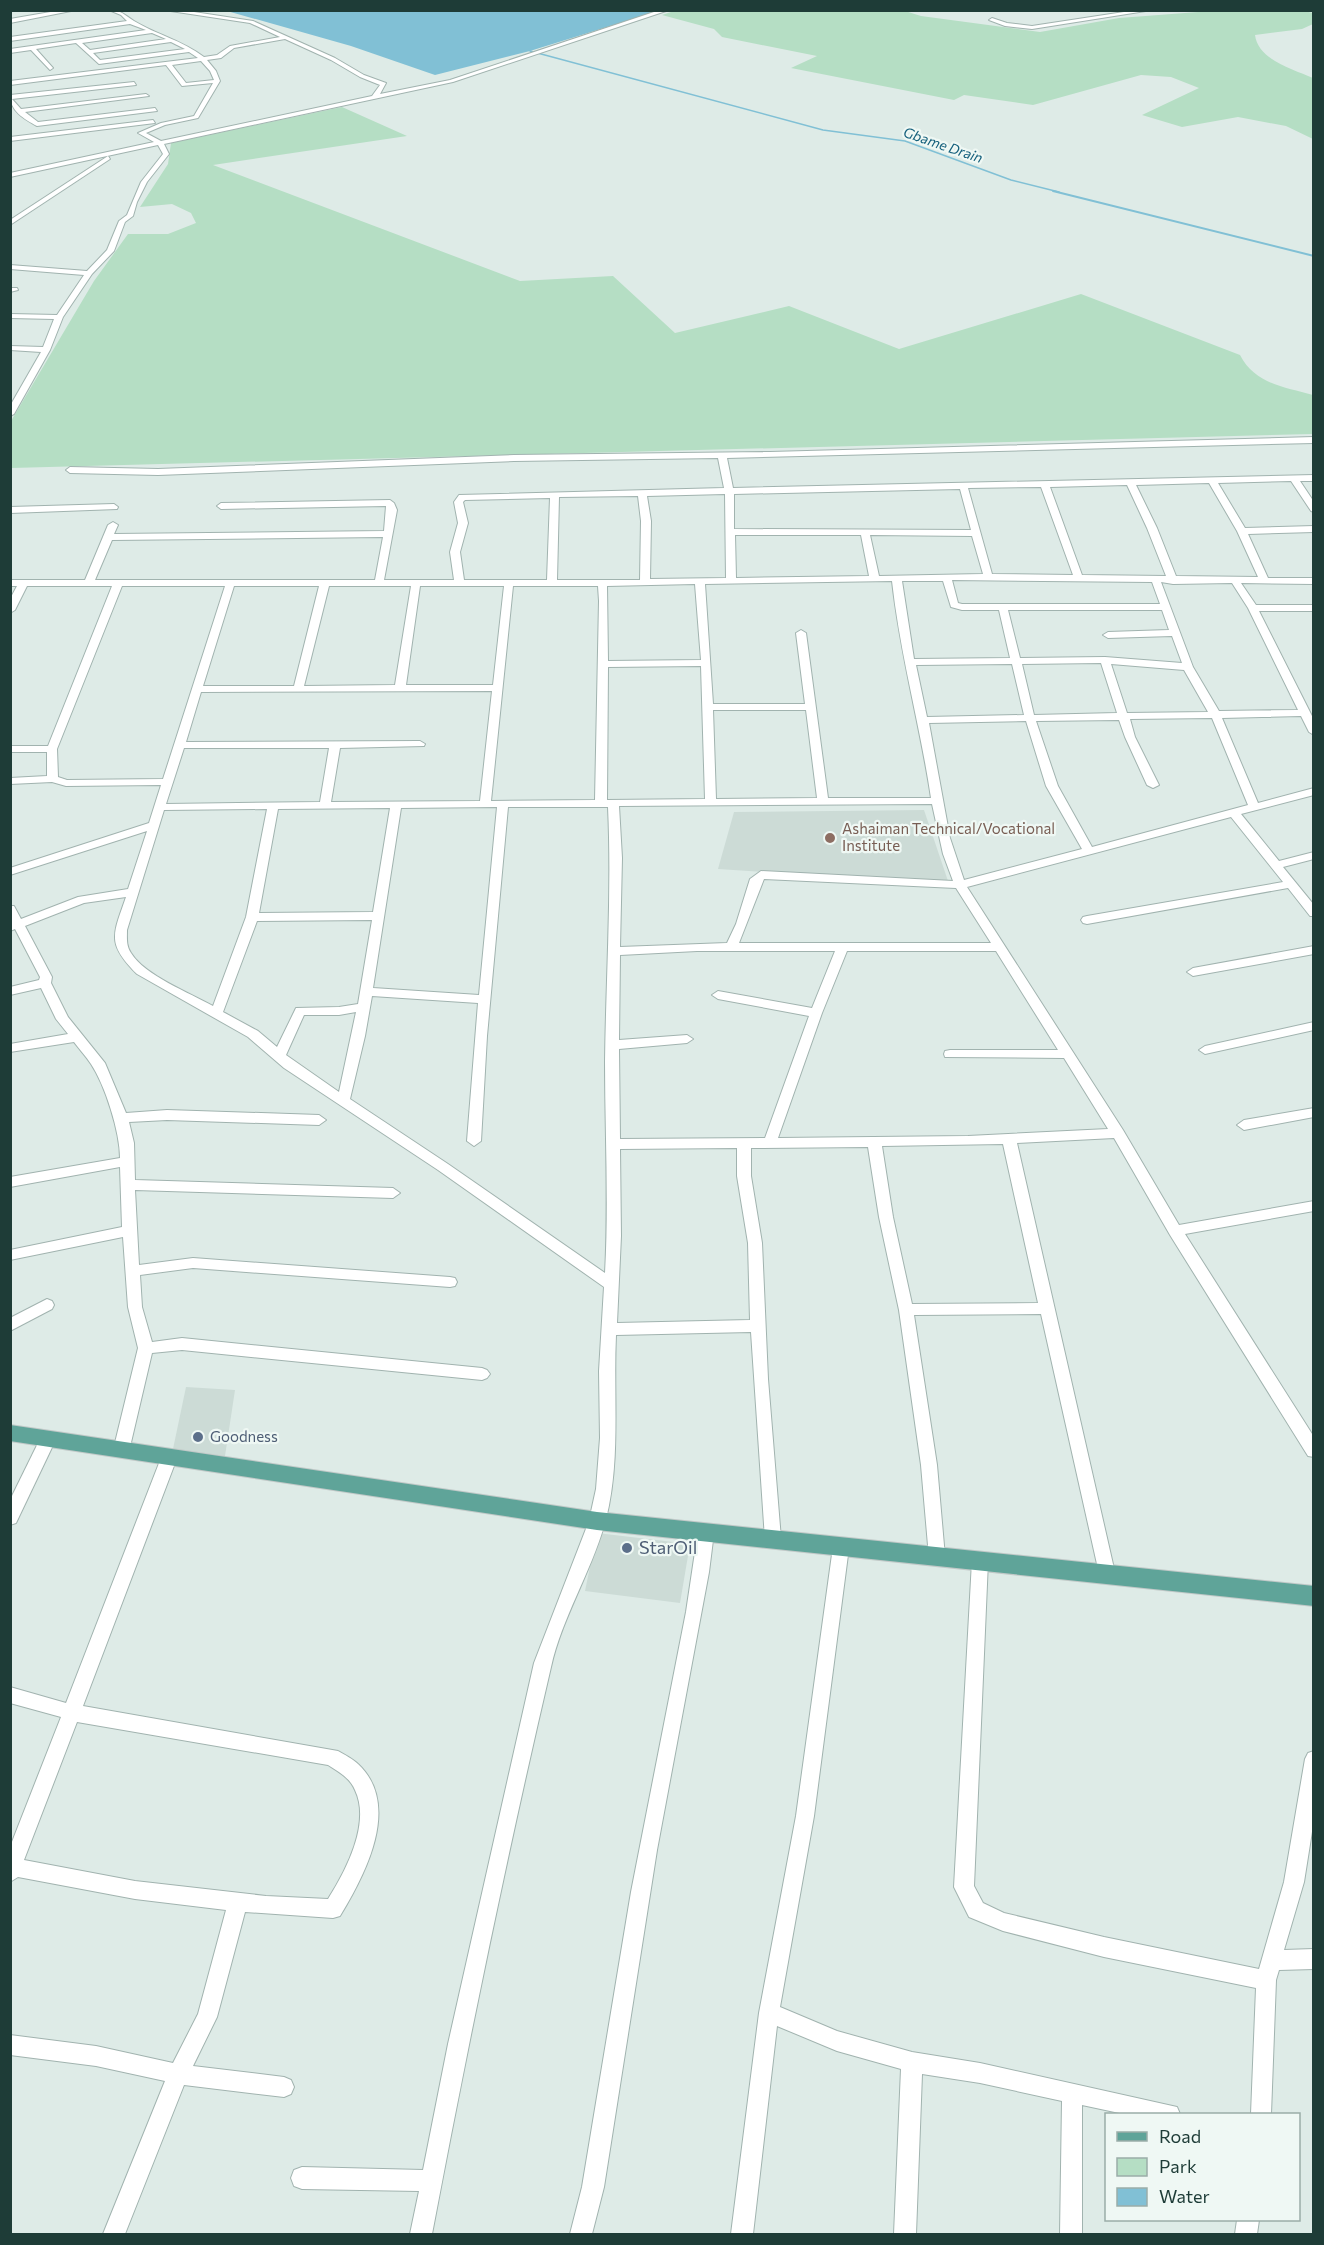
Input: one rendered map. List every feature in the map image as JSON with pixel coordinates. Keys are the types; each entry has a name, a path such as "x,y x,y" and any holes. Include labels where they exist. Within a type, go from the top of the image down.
{"main road":[{"path":"10,1433 597,1521 1314,1596"}],"street":[{"path":"10,21 74,10"},
{"path":"10,139 196,117 217,81 213,69 190,50 131,22 123,14 111,10"},
{"path":"166,10 251,22 384,84 374,98"},
{"path":"10,175 451,81 667,10"},
{"path":"992,20 1011,26 1046,28 1121,12 1150,10"},
{"path":"10,39 131,22"},
{"path":"10,51 152,32"},
{"path":"20,38 50,68"},
{"path":"10,83 201,60 222,56 232,47 283,38"},
{"path":"88,51 171,40"},
{"path":"78,42 99,62 190,50"},
{"path":"169,65 184,85 217,81"},
{"path":"123,70 155,110 169,142"},
{"path":"50,79 57,92"},
{"path":"135,84 10,99 18,111 39,124 155,110"},
{"path":"18,111 146,96"},
{"path":"10,414 46,350 60,317 88,273 110,252 122,221 130,216 132,205 146,179 159,159 166,154 160,143 141,133 162,122"},
{"path":"10,223 115,153"},
{"path":"10,267 88,273"},
{"path":"10,316 60,317"},
{"path":"10,348 46,350"},
{"path":"70,470 158,472 514,458 722,456 1314,440"},
{"path":"722,456 729,491 731,581"},
{"path":"1294,478 1314,508"},
{"path":"459,582 455,552 463,523 458,502 462,497 1314,478"},
{"path":"1212,480 1242,531 1265,582"},
{"path":"1130,482 1152,528 1173,581"},
{"path":"1044,483 1079,579"},
{"path":"963,485 988,577"},
{"path":"642,493 646,521 645,582"},
{"path":"552,582 555,495"},
{"path":"221,506 390,503 392,510 379,582"},
{"path":"10,510 114,507"},
{"path":"89,583 113,525"},
{"path":"1242,531 1314,529"},
{"path":"865,531 875,580"},
{"path":"729,532 977,533"},
{"path":"109,537 387,534"},
{"path":"10,583 602,583 988,577 1236,582 1314,581"},
{"path":"947,578 954,605 1003,608 1167,607"},
{"path":"897,580 909,662 948,857 960,885 1118,1133 1175,1231 1314,1451"},
{"path":"1156,581 1188,667 1216,714 1254,807"},
{"path":"485,804 509,582"},
{"path":"700,582 706,663 711,802"},
{"path":"1236,582 1253,609 1314,732"},
{"path":"53,779 52,749 118,583"},
{"path":"298,689 325,583"},
{"path":"400,688 416,583"},
{"path":"421,2235 458,2044 541,1674 597,1521 604,1489 608,1438 608,1329 612,1285 615,951 602,664 604,601 602,583"},
{"path":"10,610 23,584"},
{"path":"230,584 121,930 121,945 126,956 154,980 217,1012 253,1034 279,1056 343,1102 443,1167 612,1285"},
{"path":"1003,608 1017,663 1019,682 1049,779 1088,850"},
{"path":"1253,609 1314,608"},
{"path":"801,633 823,803"},
{"path":"1107,635 1177,633"},
{"path":"909,662 1017,663 1105,660 1188,667"},
{"path":"1105,660 1130,737 1154,785"},
{"path":"602,664 706,663"},
{"path":"196,689 498,688"},
{"path":"708,707 809,707"},
{"path":"922,720 1303,713"},
{"path":"181,744 335,746 420,744"},
{"path":"325,806 335,746"},
{"path":"10,749 52,749"},
{"path":"10,781 53,779 66,783 167,782"},
{"path":"731,947 742,924 756,879 761,874 960,885 1314,791"},
{"path":"161,807 938,801"},
{"path":"474,1141 481,1036 503,804"},
{"path":"343,1102 380,916 396,806"},
{"path":"217,1012 252,917 273,807"},
{"path":"1234,813 1314,913"},
{"path":"10,872 153,825"},
{"path":"1275,866 1314,855"},
{"path":"1087,920 1290,884"},
{"path":"15,926 82,900 133,892"},
{"path":"10,909 15,926 37,957 46,977 45,983 62,1019 98,1063 121,1118 127,1143 129,1231 135,1307 147,1348 121,1451"},
{"path":"252,917 380,916"},
{"path":"615,951 731,947 998,947"},
{"path":"770,1142 842,948"},
{"path":"1193,972 1314,950"},
{"path":"10,992 45,983"},
{"path":"365,992 486,999"},
{"path":"718,994 816,1013"},
{"path":"279,1056 300,1011 339,1011 363,1006"},
{"path":"1204,1050 1314,1026"},
{"path":"10,1048 75,1037"},
{"path":"613,1045 687,1039"},
{"path":"950,1054 1067,1054"},
{"path":"1244,1125 1314,1112"},
{"path":"121,1118 167,1114 319,1120"},
{"path":"614,1144 1010,1140 1118,1133"},
{"path":"1010,1140 1107,1573"},
{"path":"874,1142 886,1217 906,1310 929,1465 937,1557"},
{"path":"744,1143 744,1176 756,1243 758,1326 773,1539"},
{"path":"10,1182 128,1161"},
{"path":"128,1185 393,1193"},
{"path":"1175,1231 1314,1206"},
{"path":"10,1255 129,1231"},
{"path":"132,1271 193,1263 450,1282"},
{"path":"10,1325 47,1305"},
{"path":"906,1310 1046,1308"},
{"path":"608,1329 758,1326"},
{"path":"147,1348 182,1344 482,1374"},
{"path":"10,1518 48,1439"},
{"path":"10,1695 74,1713 332,1757 354,1771 369,1798 371,1815 354,1873 333,1909 238,1902 98,1885 12,1870 74,1713 169,1458"},
{"path":"581,2235 592,2187 648,1850 702,1574 706,1532"},
{"path":"742,2235 769,2013 805,1816 842,1547"},
{"path":"980,1561 975,1608 964,1887 976,1910 1003,1922 1104,1947 1266,1980"},
{"path":"1261,2113 1266,1980 1294,1882 1314,1759"},
{"path":"114,2235 178,2074 207,2017 238,1902"},
{"path":"1272,1960 1314,1959"},
{"path":"769,2013 837,2041 912,2062 980,2073 1161,2113"},
{"path":"10,2045 96,2056 178,2074 284,2087"},
{"path":"905,2235 912,2062"},
{"path":"1071,2235 1072,2093"},
{"path":"302,2178 430,2181"}],"shaded area":[{"name":"Ashaiman Technical/Vocational Institute","path":"924,810 949,884 718,869 734,812"},
{"path":"186,1387 235,1390 225,1456 173,1449"},
{"path":"597,1533 690,1544 680,1603 585,1591"}],"green space":[{"path":"677,10 905,11 921,16 1040,32 1119,18 1198,12 1304,11 1313,13 1313,24 1302,29 1255,35 1258,44 1269,57 1313,78 1313,139 1286,126 1238,117 1182,127 1142,115 1199,88 1171,77 1141,75 1033,105 964,95 954,100 791,68 817,56 722,37 714,29 662,15"},
{"path":"342,107 407,136 213,165 520,281 613,276 675,333 789,306 899,349 1081,294 1240,355 1246,365 1271,383 1313,395 1313,434 11,468 11,421 94,281 128,234 168,234 196,223 191,213 172,204 140,207 168,164 171,143"}],"water":[{"path":"646,10 652,13 530,51 435,75 351,46 227,11"}],"waterway":[{"name":"Gbame Drain","path":"530,51 823,130 905,141 1011,180 1059,192"},
{"name":"Gbame Drain","path":"1053,191 1314,256"}],"place":[{"name":"Ashaiman Technical/Vocational Institute","path":"830,838"},
{"name":"Goodness","path":"198,1437"},
{"name":"StarOil","path":"627,1548"}]}
